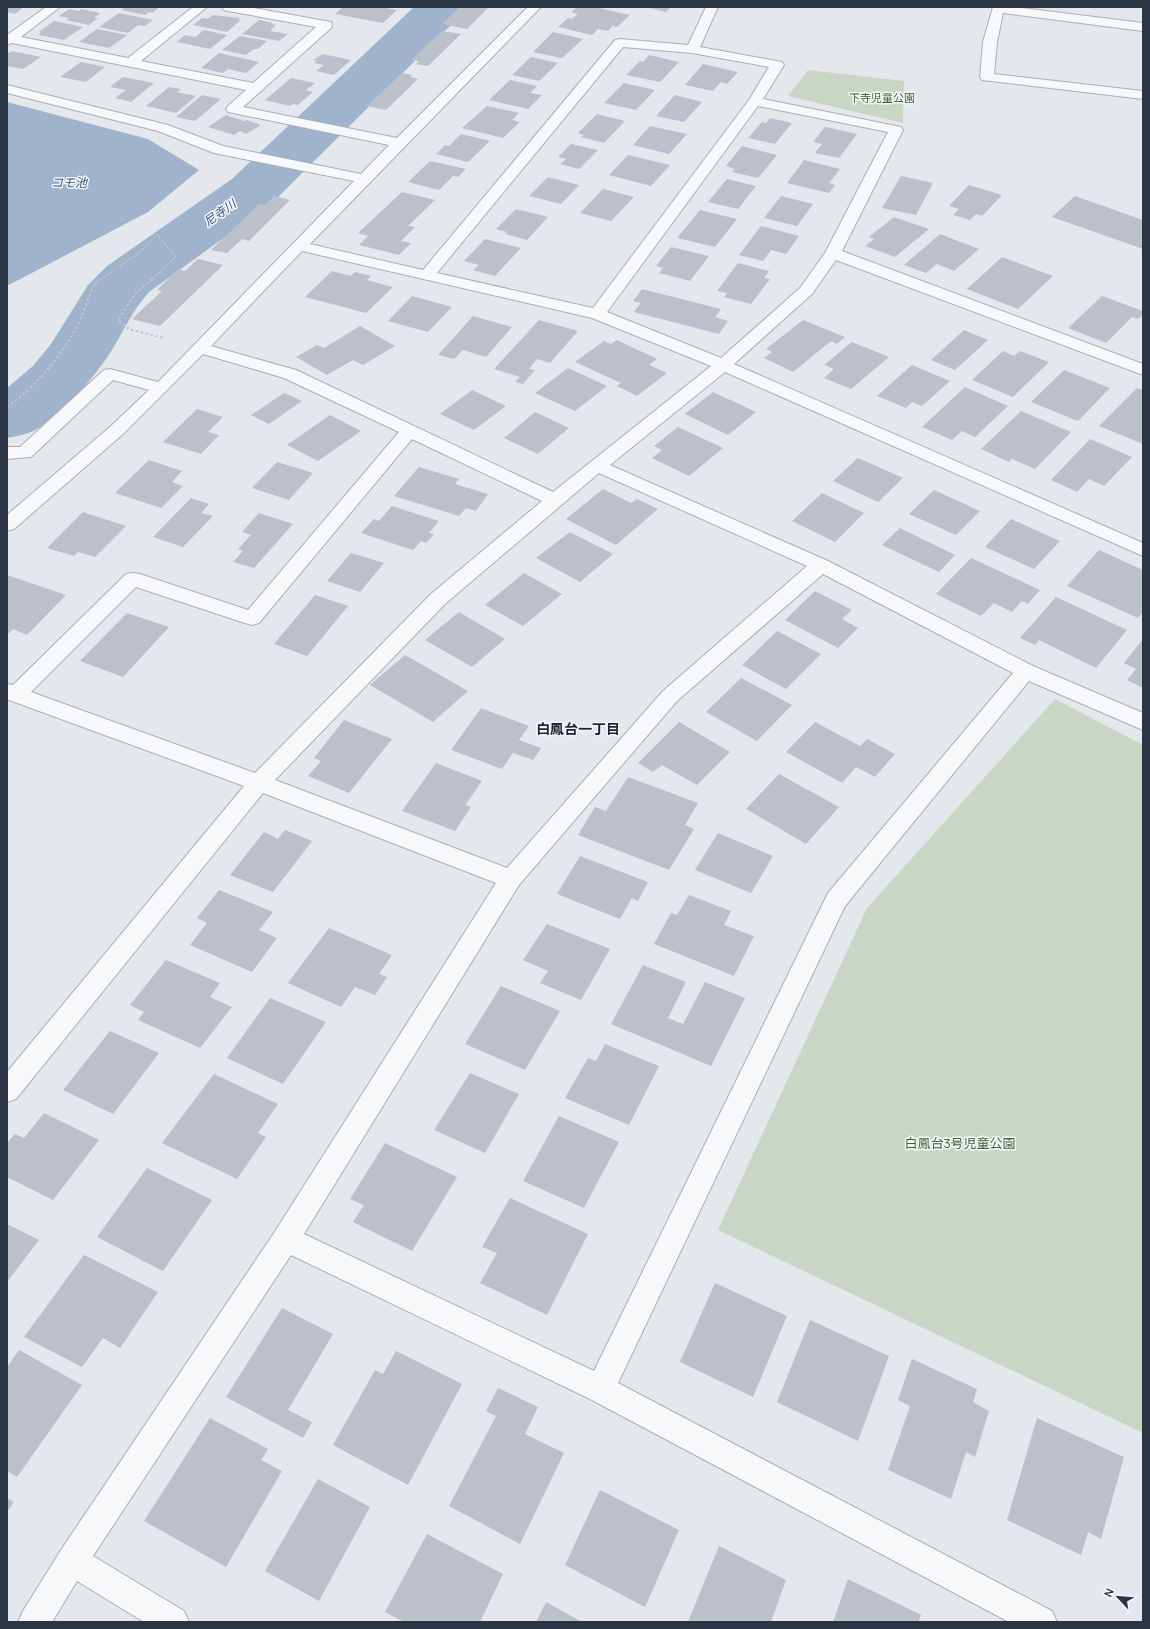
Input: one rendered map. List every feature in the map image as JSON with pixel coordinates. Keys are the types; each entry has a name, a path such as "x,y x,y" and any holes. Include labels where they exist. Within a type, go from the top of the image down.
{"street":[{"path":"8,40 54,7"},
{"path":"130,63 202,7"},
{"path":"228,7 326,25 233,109 399,143"},
{"path":"7,525 117,430 161,388 399,143 535,7"},
{"path":"692,49 712,7"},
{"path":"1143,27 1118,18 998,8 989,45 987,77 1143,95"},
{"path":"8,40 256,88"},
{"path":"427,275 620,43 692,49 777,65 755,101 596,314"},
{"path":"7,88 163,128 219,150 364,179"},
{"path":"7,1091 259,783 438,599 555,500 723,365 806,291 833,253 896,130 755,101"},
{"path":"299,246 596,314 723,365 1143,550"},
{"path":"833,253 1143,370"},
{"path":"201,348 290,374 555,500"},
{"path":"7,453 25,453 110,374 161,388"},
{"path":"410,430 252,618 133,579 12,693 259,783 512,879"},
{"path":"598,466 821,565 1026,671 1143,722"},
{"path":"34,1622 72,1561 286,1239 512,879 670,696 821,565"},
{"path":"600,1389 836,900 1026,671"},
{"path":"286,1239 600,1389 1041,1622"},
{"path":"72,1561 173,1622"}],"path":[{"path":"7,407 20,398 45,372 72,336 95,283 141,251 157,235 176,257 135,294 118,320 129,329 201,348"}],"green space":[{"name":"下寺児童公園","path":"808,70 904,81 903,123 788,96"},
{"name":"白鳳台3号児童公園","path":"1055,699 1143,745 1143,1433 718,1230 867,908"}],"water":[{"name":"コモ池","path":"7,102 148,139 199,170 148,212 7,286"}],"building":[{"path":"7,7 24,7 15,14 7,12"},
{"path":"125,7 160,7 152,13 149,12 145,15 121,10"},
{"path":"343,7 380,7 397,10 383,23 335,14"},
{"path":"460,7 489,7 467,29 442,24"},
{"path":"577,7 594,7 630,15 617,27 612,26 608,31 598,29 592,35 558,27 568,18 572,19 578,14 571,12"},
{"path":"646,7 671,7 666,12"},
{"path":"69,9 79,11 81,9 100,13 94,18 98,18 89,25 66,20 69,18 59,16"},
{"path":"119,13 153,20 145,26 138,25 128,33 99,27"},
{"path":"213,15 240,18 238,20 241,20 227,32 193,25 202,18 208,19"},
{"path":"259,20 276,25 270,31 288,34 279,41 242,34"},
{"path":"54,21 83,27 64,40 38,35 41,33 39,32"},
{"path":"97,29 127,35 109,48 79,42"},
{"path":"204,30 227,35 210,49 177,42 185,35 195,37"},
{"path":"442,31 461,34 428,66 416,64 419,61 411,60"},
{"path":"553,32 583,39 562,58 533,52"},
{"path":"240,36 267,41 258,49 254,49 246,55 222,50"},
{"path":"12,51 41,57 23,69 7,66 7,54"},
{"path":"219,53 259,62 246,73 228,69 223,73 201,68"},
{"path":"323,54 351,60 334,75 316,71 324,65 314,63 317,61 313,60"},
{"path":"649,55 679,62 660,82 626,75 640,61 643,62"},
{"path":"531,57 558,63 539,81 512,75"},
{"path":"81,62 105,67 86,82 60,77"},
{"path":"703,64 738,72 727,84 721,82 713,91 685,85"},
{"path":"402,73 412,75 410,77 418,79 386,110 367,106"},
{"path":"123,77 154,83 131,102 115,98 126,90 110,87"},
{"path":"291,78 315,83 306,90 313,92 298,105 293,104 290,106 265,100"},
{"path":"510,80 537,86 530,93 542,95 528,109 489,100"},
{"path":"624,83 655,90 636,110 604,103"},
{"path":"169,87 181,89 177,92 196,96 176,113 146,106"},
{"path":"202,95 221,99 195,121 176,117"},
{"path":"675,95 702,102 684,122 656,116"},
{"path":"487,106 519,113 512,120 520,122 503,138 462,128"},
{"path":"597,114 625,121 604,143 581,137 584,135 578,133"},
{"path":"226,115 261,125 246,134 240,131 234,135 208,127"},
{"path":"770,118 792,123 775,144 748,138 762,122 766,123"},
{"path":"650,126 687,134 669,154 633,145"},
{"path":"825,127 857,134 839,158 815,153 822,144 813,142"},
{"path":"461,134 490,141 468,162 436,154 445,145 449,146"},
{"path":"571,144 598,150 579,169 560,164 566,159 558,157"},
{"path":"742,146 777,155 758,178 732,172 735,169 726,166"},
{"path":"628,155 670,165 651,186 609,175"},
{"path":"804,160 840,169 829,183 835,185 829,193 787,183"},
{"path":"430,161 466,169 458,177 453,176 439,190 408,182"},
{"path":"901,176 933,183 916,215 882,208"},
{"path":"548,177 579,185 561,204 529,196"},
{"path":"727,179 756,186 738,209 708,202"},
{"path":"969,185 1002,195 982,216 976,214 970,220 953,215 959,209 949,206"},
{"path":"603,189 634,197 611,221 580,213"},
{"path":"402,192 435,200 408,226 415,227 401,241 411,243 399,255 359,245 368,236 358,233"},
{"path":"274,196 290,200 249,241 242,239 227,253 211,250 259,204 265,205"},
{"path":"781,196 813,204 797,226 764,218"},
{"path":"1075,196 1143,220 1143,249 1052,217"},
{"path":"516,209 548,217 527,240 505,234 507,232 496,229"},
{"path":"700,210 737,219 715,247 677,238"},
{"path":"894,217 929,229 895,257 865,246 874,239 869,237"},
{"path":"761,226 799,236 786,254 771,250 763,261 739,255"},
{"path":"940,234 979,249 954,271 937,264 926,273 904,265"},
{"path":"485,239 521,248 495,276 473,270 479,265 464,261"},
{"path":"671,247 709,256 690,281 659,273 663,268 656,266"},
{"path":"1002,257 1053,276 1018,309 967,289"},
{"path":"198,259 223,265 160,326 132,319 162,291 157,290 178,269 185,271"},
{"path":"738,263 769,271 764,278 770,279 751,304 724,297 727,293 717,291"},
{"path":"332,271 351,276 355,272 371,276 367,280 393,287 366,313 305,297"},
{"path":"642,289 721,309 715,317 728,321 719,334 634,312 641,303 633,301"},
{"path":"412,296 452,307 428,332 388,321"},
{"path":"1102,296 1143,311 1143,314 1138,319 1132,317 1106,343 1068,328"},
{"path":"473,316 512,327 486,357 463,350 454,359 438,355"},
{"path":"539,320 578,331 550,363 537,359 529,369 535,370 523,384 515,382 520,377 494,369"},
{"path":"803,320 845,337 837,344 831,341 793,372 764,358 772,352 766,349"},
{"path":"360,326 395,346 363,365 353,360 327,375 296,357 317,345 324,348"},
{"path":"964,330 988,340 955,370 931,360"},
{"path":"617,340 657,359 649,365 667,373 637,396 617,386 621,383 575,362 604,341 611,344"},
{"path":"852,342 889,357 851,389 824,378 834,369 824,365"},
{"path":"1003,351 1014,356 1020,351 1049,362 1013,397 972,380"},
{"path":"912,365 950,381 922,406 912,402 906,408 877,396"},
{"path":"568,368 607,386 575,411 535,393"},
{"path":"1064,370 1110,388 1078,421 1031,402"},
{"path":"965,387 1008,406 975,437 962,431 952,440 922,427"},
{"path":"1137,388 1143,390 1143,444 1099,426"},
{"path":"472,390 506,406 474,430 440,414"},
{"path":"713,392 756,412 728,435 685,414"},
{"path":"284,393 302,401 269,424 251,415"},
{"path":"197,409 223,417 208,432 219,435 201,454 163,442"},
{"path":"1021,411 1071,432 1035,469 1012,459 1009,462 981,449"},
{"path":"535,412 569,428 538,454 504,438"},
{"path":"330,415 361,431 318,461 287,445"},
{"path":"678,427 723,448 689,476 652,458 662,450 654,446"},
{"path":"1090,439 1132,457 1104,486 1089,479 1077,492 1051,480"},
{"path":"858,458 903,478 878,502 833,481"},
{"path":"149,460 182,471 172,482 183,486 161,508 115,493"},
{"path":"277,462 313,473 289,500 252,488"},
{"path":"419,467 459,479 455,484 488,494 476,511 466,508 459,516 394,496"},
{"path":"603,489 631,503 637,499 658,509 616,545 566,519"},
{"path":"934,490 980,511 956,535 909,514"},
{"path":"822,493 864,513 835,542 792,521"},
{"path":"191,498 209,504 201,513 213,516 183,547 153,537"},
{"path":"392,506 439,521 429,533 434,534 426,543 421,541 413,550 361,533 374,519 379,521"},
{"path":"83,512 126,526 95,557 78,552 74,556 47,548"},
{"path":"259,513 293,524 254,568 233,562 243,551 238,549 251,535 242,532"},
{"path":"1011,519 1060,541 1034,569 985,547"},
{"path":"900,528 955,555 939,572 882,545"},
{"path":"570,532 613,554 580,582 536,558"},
{"path":"1099,550 1143,570 1143,612 1138,618 1067,586"},
{"path":"351,553 384,563 360,592 327,581"},
{"path":"971,558 1040,590 1028,604 1022,601 1012,612 994,603 981,616 936,594"},
{"path":"524,573 562,594 523,626 485,605"},
{"path":"7,575 66,595 27,635 13,629 7,635"},
{"path":"815,591 852,610 842,619 858,628 838,648 785,620"},
{"path":"315,595 348,606 307,656 274,644"},
{"path":"1056,597 1127,630 1096,668 1039,640 1035,645 1020,638"},
{"path":"459,612 505,639 472,667 425,640"},
{"path":"127,613 169,627 123,677 80,661"},
{"path":"777,631 821,654 786,689 742,665"},
{"path":"1143,639 1143,688 1127,680 1136,669 1124,663"},
{"path":"405,655 468,691 433,722 370,685"},
{"path":"741,678 792,705 757,741 706,712"},
{"path":"481,708 529,726 519,740 541,748 533,760 513,753 502,769 451,750"},
{"path":"344,720 392,739 349,793 308,776 321,761 314,758"},
{"path":"679,722 730,752 697,785 662,765 653,772 638,763"},
{"path":"815,722 860,746 867,739 895,754 875,777 856,767 842,783 786,752"},
{"path":"436,763 482,781 465,805 471,807 455,831 402,811"},
{"path":"779,774 839,807 806,844 746,809"},
{"path":"628,777 698,803 685,825 694,829 669,870 578,835 595,807 606,811"},
{"path":"285,830 312,841 273,892 230,875 264,832 278,839"},
{"path":"718,833 773,856 751,893 695,870"},
{"path":"580,856 648,882 638,901 632,898 620,919 557,894"},
{"path":"219,890 273,912 259,930 277,938 252,972 190,945 207,923 197,918"},
{"path":"689,895 731,911 724,925 754,936 734,976 654,944 671,913 677,915"},
{"path":"547,924 610,949 581,1000 540,983 548,971 523,960"},
{"path":"329,928 392,955 379,974 387,977 375,995 355,987 341,1007 288,983"},
{"path":"166,960 220,983 210,997 232,1007 200,1048 138,1020 144,1012 130,1005"},
{"path":"643,965 686,982 668,1018 683,1024 705,982 745,998 711,1066 611,1024"},
{"path":"501,986 560,1011 525,1070 465,1044"},
{"path":"270,998 326,1022 283,1084 227,1058"},
{"path":"110,1031 159,1053 113,1114 63,1090"},
{"path":"605,1044 659,1066 629,1125 565,1098 588,1058 596,1061"},
{"path":"470,1073 519,1094 485,1153 434,1130"},
{"path":"214,1074 278,1104 258,1133 266,1137 237,1179 162,1143"},
{"path":"44,1113 99,1140 53,1200 7,1177 7,1143 15,1134 24,1138"},
{"path":"559,1116 619,1142 584,1208 523,1181"},
{"path":"385,1143 457,1177 412,1251 353,1222 364,1205 350,1199"},
{"path":"147,1168 212,1200 163,1271 97,1237"},
{"path":"510,1198 588,1234 547,1315 480,1283 497,1253 482,1247"},
{"path":"7,1224 39,1240 7,1282"},
{"path":"84,1255 158,1292 120,1348 103,1338 82,1367 24,1337"},
{"path":"715,1283 787,1316 753,1397 680,1362"},
{"path":"282,1308 333,1334 288,1410 312,1422 303,1438 226,1397"},
{"path":"810,1320 889,1356 858,1441 777,1402"},
{"path":"19,1350 82,1385 17,1477 7,1471 7,1367"},
{"path":"396,1351 462,1384 408,1485 333,1445 375,1370 383,1374"},
{"path":"912,1359 977,1389 973,1402 989,1411 975,1457 966,1452 951,1499 888,1470 910,1406 898,1400"},
{"path":"498,1388 538,1407 525,1434 564,1453 520,1544 449,1506 496,1416 486,1411"},
{"path":"210,1418 268,1449 261,1460 282,1471 226,1567 144,1521"},
{"path":"1037,1418 1124,1457 1101,1539 1088,1532 1081,1555 1007,1520"},
{"path":"318,1479 370,1507 319,1601 265,1571"},
{"path":"600,1490 679,1530 645,1607 565,1565"},
{"path":"7,1498 14,1502 7,1512"},
{"path":"427,1534 503,1574 480,1622 404,1622 385,1612"},
{"path":"719,1546 786,1580 771,1622 688,1622"},
{"path":"848,1579 921,1615 918,1622 833,1622"},
{"path":"546,1602 582,1622 536,1622"}],"waterway":[{"name":"尼寺川","path":"7,418 22,409 56,380 78,353 110,298 128,279 252,191 433,16 439,7"}],"district":[{"name":"白鳳台一丁目","path":"578,729"}]}
